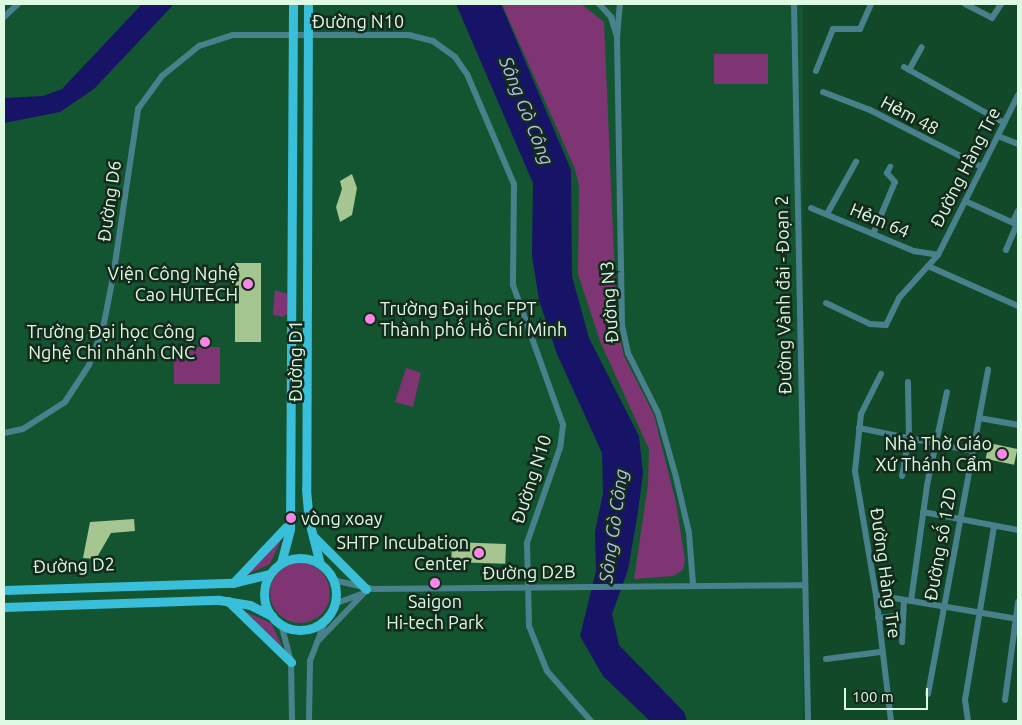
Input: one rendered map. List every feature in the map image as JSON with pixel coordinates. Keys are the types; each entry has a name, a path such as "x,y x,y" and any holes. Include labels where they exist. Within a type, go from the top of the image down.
{"main road":[{"name":"Đường D1","path":"308,4 307,276 309,448 306,489 311,534 320,564"},
{"name":"Đường D1","path":"281,563 288,537 292,421 292,5"},
{"path":"293,246 307,246"},
{"name":"Đường D1","path":"288,537 288,428 292,421"},
{"path":"233,583 287,523"},
{"path":"311,534 368,590"},
{"path":"4,607 110,602 228,601 250,605 272,616 281,624 300,630 326,619 334,604 333,580 320,564 301,558 281,563 269,574 264,596 272,616"},
{"name":"Đường D2","path":"4,590 144,584 233,583 269,574"},
{"name":"Đường D2","path":"4,585 134,579 144,584"},
{"path":"228,601 291,662"},
{"path":"4,612 60,609 68,604"}],"street":[{"path":"4,17 18,4"},
{"name":"Đường N3","path":"599,4 611,17 617,37"},
{"name":"Đường N3","path":"620,4 617,37 622,325 628,353 658,413 676,477 689,533 693,584"},
{"name":"Đường Vành đai - Đoạn 2","path":"794,4 808,721"},
{"path":"816,71 833,29 860,29 871,4"},
{"path":"965,4 992,18 1001,4"},
{"name":"Đường D6","path":"4,433 22,429 65,402 91,360 113,277 133,131 145,95 188,53 210,40 233,35 293,37"},
{"name":"Đường N10","path":"293,37 409,35 445,48 467,74 514,184 513,285 563,425 560,448 527,543 529,626 538,656 591,721"},
{"path":"922,47 907,69 1004,123"},
{"name":"Hẻm 48","path":"823,92 870,110 982,167"},
{"name":"Đường Hàng Tre","path":"826,303 870,324 886,324 899,298 938,255 1018,95"},
{"path":"998,136 1018,144"},
{"path":"827,214 856,162"},
{"path":"873,234 895,182 887,173 890,167"},
{"path":"965,201 1016,224"},
{"name":"Hẻm 64","path":"811,208 914,251 938,255"},
{"path":"1006,250 1016,224 1018,210"},
{"path":"928,266 1018,306"},
{"name":"Đường số 12D","path":"928,694 988,369"},
{"name":"Đường Hàng Tre","path":"881,374 860,414 856,471 876,595 890,721"},
{"path":"902,476 909,436 908,382"},
{"path":"902,642 903,615 935,442 947,392"},
{"path":"979,418 1018,423"},
{"path":"859,428 909,436 972,451"},
{"path":"923,512 1018,530"},
{"path":"968,721 965,700 982,612 994,526"},
{"name":"Đường D2B","path":"333,580 368,590 637,584 805,585"},
{"path":"313,647 368,590"},
{"name":"Đường D2B","path":"334,604 368,590"},
{"path":"876,595 1017,619"},
{"path":"1005,700 1018,602"},
{"path":"878,618 903,615"},
{"path":"309,721 313,647 326,619"},
{"path":"281,624 291,662 292,721"},
{"path":"826,659 881,652"}],"shaded area":[{"path":"4,4 803,4 803,721 4,721"},
{"path":"502,4 581,4 604,22 617,325 624,356 654,415 676,503 685,560 683,570 673,576 634,579 648,485 649,449 600,341 578,274 579,186 575,169"},
{"path":"714,54 768,54 768,84 714,84"},
{"path":"275,290 287,294 287,314 283,317 273,315"},
{"path":"174,347 220,347 220,384 174,384"},
{"path":"406,368 421,373 413,407 395,402"},
{"path":"282,538 270,564 244,576"},
{"path":"300,563 317,568 325,576 330,593 325,610 317,618 300,623 283,618 275,610 270,593 275,576 283,568"},
{"path":"246,612 271,623 283,648"}],"water":[{"path":"142,4 174,4 94,89 60,112 4,123 4,98 43,96 62,89"},
{"name":"Sông Gò Công","path":"456,4 501,4 571,170 572,276 589,338 639,436 643,473 628,570 612,614 619,645 684,712 687,721 650,721 603,676 580,636 596,571 595,532 603,493 602,453 557,354 539,300 532,256 533,183"}],"building":[{"path":"352,174 357,188 352,215 340,222 336,207 342,189 340,181"},
{"name":"Viện Công Nghệ Cao HUTECH","path":"235,263 261,263 261,342 235,342"},
{"name":"Nhà Thờ Giáo Xứ Thánh Cẩm","path":"989,443 1017,449 1014,465 986,459"},
{"path":"134,519 135,531 111,533 96,559 83,558 90,522"},
{"name":"SHTP Incubation Center","path":"452,542 506,544 505,564 451,562"}],"place":[{"name":"Viện Công Nghệ Cao HUTECH","path":"248,284"},
{"name":"Trường Đại học FPT Thành phố Hồ Chí Minh","path":"370,319"},
{"name":"Trường Đại học Công Nghệ Chi nhánh CNC","path":"205,342"},
{"name":"Nhà Thờ Giáo Xứ Thánh Cẩm","path":"1002,454"},
{"name":"vòng xoay","path":"291,518"},
{"name":"SHTP Incubation Center","path":"479,553"},
{"name":"Saigon Hi-tech Park","path":"435,583"}]}
